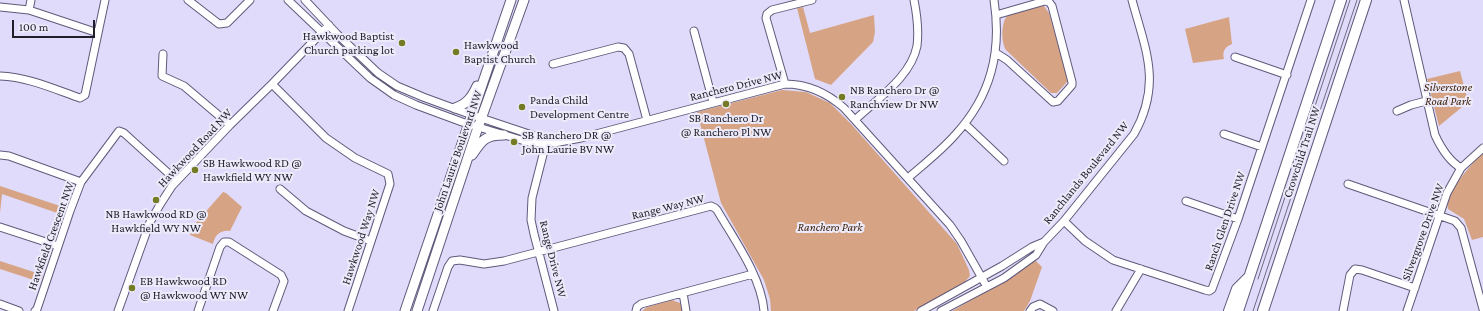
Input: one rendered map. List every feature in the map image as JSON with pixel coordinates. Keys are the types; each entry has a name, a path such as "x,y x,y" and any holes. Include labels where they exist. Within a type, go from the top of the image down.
{"highway":[{"name":"Crowchild Trail NW","path":"1238,311 1341,0"},
{"name":"Crowchild Trail NW","path":"1263,311 1366,0"},
{"path":"1229,311 1237,289 1250,277"}],"main road":[{"name":"John Laurie Boulevard NW","path":"417,311 466,164 484,79 511,0"},
{"name":"John Laurie Boulevard NW","path":"405,311 476,121 524,0"},
{"path":"455,108 465,104 479,83 484,79"},
{"path":"466,164 484,140 495,135 504,135"}],"street":[{"path":"29,10 31,0"},
{"path":"0,76 11,76 36,82 80,98 85,95 105,0"},
{"path":"188,0 219,24 227,23 250,0"},
{"path":"288,0 370,78 394,94 416,105 535,136 546,143"},
{"path":"305,0 378,73 398,86 423,97 455,108 476,121"},
{"path":"785,84 766,18 767,14 772,10 812,0"},
{"path":"855,120 891,87 912,60 918,34 914,0"},
{"path":"908,178 939,152 974,112 994,65 998,32 994,0"},
{"name":"Ranchlands Boulevard NW","path":"941,311 1004,278 1036,255 1044,242 1064,221 1134,134 1146,109 1149,98 1150,80 1148,64 1132,0"},
{"path":"1303,0 1311,1"},
{"path":"1404,0 1426,100 1438,143 1454,164 1461,168"},
{"path":"996,14 1046,1 1050,3 1070,72 1072,85 1058,101 1053,102 1007,60 996,53"},
{"name":"Ranch Glen Drive NW","path":"1064,221 1085,241 1113,260 1205,290 1211,290 1214,288 1311,1"},
{"path":"0,7 29,10 98,33"},
{"name":"Hawkwood Road NW","path":"118,311 150,222 160,203 177,181 230,125 329,25"},
{"path":"694,31 713,102"},
{"path":"553,64 618,47 624,48 629,54 647,120"},
{"path":"163,54 162,76 184,86 230,125"},
{"path":"1235,57 1286,75"},
{"name":"Hawkwood Way NW","path":"272,84 326,138 355,158 388,174 390,184 348,311"},
{"name":"Ranchero Drive NW","path":"476,121 504,135 531,143 561,142 785,84 802,86 827,94 844,108 955,232 987,287"},
{"path":"394,94 398,86"},
{"path":"1397,111 1426,100"},
{"path":"964,124 1004,161"},
{"name":"Hawkfield Crescent NW","path":"35,311 82,182 119,131 124,133 177,181"},
{"path":"1224,134 1262,147"},
{"name":"Range Drive NW","path":"546,143 531,207 531,220 554,311"},
{"name":"Silvergrove Drive NW","path":"1407,311 1447,193 1461,168 1483,148"},
{"path":"0,155 9,156 82,182"},
{"path":"1348,184 1454,221 1461,228 1479,279 1483,308"},
{"path":"280,189 306,211 344,231 371,241"},
{"path":"1186,201 1238,219"},
{"name":"Range Way NW","path":"434,311 448,267 452,261 460,260 477,264 494,263 711,206 717,210 753,274 761,294 764,311"},
{"path":"0,227 58,246"},
{"path":"198,311 220,248 224,242 229,242 281,275 284,281 273,311"},
{"name":"Ranchlands Boulevard NW","path":"921,311 1032,247 1044,242"},
{"path":"1116,311 1141,269"},
{"path":"1343,311 1350,275 1355,269 1415,288"},
{"path":"636,311 638,306 641,304 753,274"},
{"path":"683,293 686,311"},
{"path":"0,304 19,311"},
{"path":"1030,311 1033,307 1040,304 1053,311"}],"green space":[{"path":"1038,6 1044,6 1049,13 1067,77 1067,82 1057,93 1051,93 1004,47 1002,33 1007,16"},
{"path":"803,7 810,33 874,15 875,32 873,42 831,85 815,79 797,8"},
{"path":"1229,17 1232,44 1225,50 1223,54 1224,59 1193,63 1185,29"},
{"name":"Silverstone Road Park","path":"1460,71 1468,101 1439,126 1427,79"},
{"name":"Ranchero Park","path":"782,90 806,92 830,103 852,125 957,244 969,270 970,276 964,283 914,311 771,311 770,299 764,280 721,203 697,112"},
{"path":"1483,153 1483,237 1472,240 1464,219 1448,209 1448,203 1454,187 1472,164"},
{"path":"0,186 66,208 63,215 2,194 0,213"},
{"path":"223,192 242,207 230,231 223,231 218,234 213,244 190,235 194,225"},
{"path":"1035,260 1042,267 1030,301 1024,311 952,311 1016,274"},
{"path":"0,261 43,275 40,282 0,269"},
{"path":"672,300 680,303 683,311 642,311 647,307"}],"tram line":[{"path":"1258,279 1350,0"},
{"path":"1253,311 1357,0"}],"place":[{"name":"Hawkwood Baptist Church parking lot","path":"402,43"},
{"name":"Hawkwood Baptist Church","path":"456,52"},
{"name":"NB Ranchero Dr @ Ranchview Dr NW","path":"842,97"},
{"name":"SB Ranchero Dr @ Ranchero Pl NW","path":"726,104"},
{"name":"Panda Child Development Centre","path":"522,107"},
{"name":"SB Ranchero DR @ John Laurie BV NW","path":"514,142"},
{"name":"SB Hawkwood RD @ Hawkfield WY NW","path":"195,170"},
{"name":"NB Hawkwood RD @ Hawkfield WY NW","path":"156,200"},
{"name":"EB Hawkwood RD @ Hawkwood WY NW","path":"132,288"}]}
